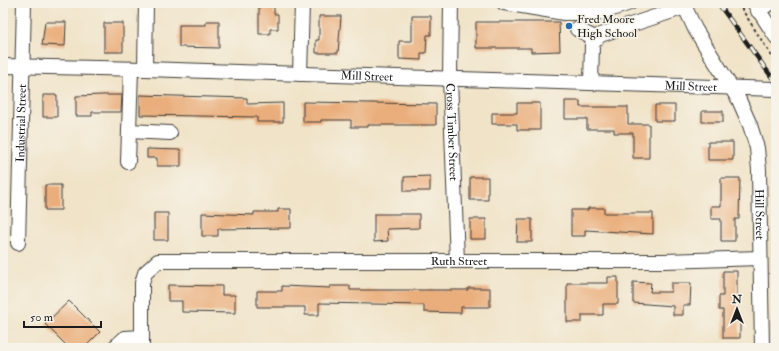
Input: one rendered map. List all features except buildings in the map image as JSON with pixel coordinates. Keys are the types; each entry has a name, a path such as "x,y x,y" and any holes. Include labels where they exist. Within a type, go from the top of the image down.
{"street":[{"name":"Industrial Street","path":"18,243 24,66 24,3"},
{"path":"128,162 129,131 146,3"},
{"path":"300,74 302,3"},
{"name":"Cross Timber Street","path":"451,3 450,78 457,261"},
{"path":"504,3 564,12 600,12 630,3"},
{"path":"592,83 592,44 595,38 684,5"},
{"name":"Hill Street","path":"684,5 695,29 739,100 750,125 757,148 759,170 762,348"},
{"path":"760,6 776,37"},
{"path":"577,29 595,38"},
{"name":"Mill Street","path":"3,66 450,78 776,89"},
{"path":"129,131 170,133"},
{"name":"Ruth Street","path":"142,342 142,283 145,273 158,261 665,261 760,258"},
{"path":"114,348 125,338 142,342"}],"path":[{"path":"738,3 776,63"}],"railway":[{"path":"718,3 776,83"}],"place":[{"name":"Fred Moore High School","path":"569,26"}]}
